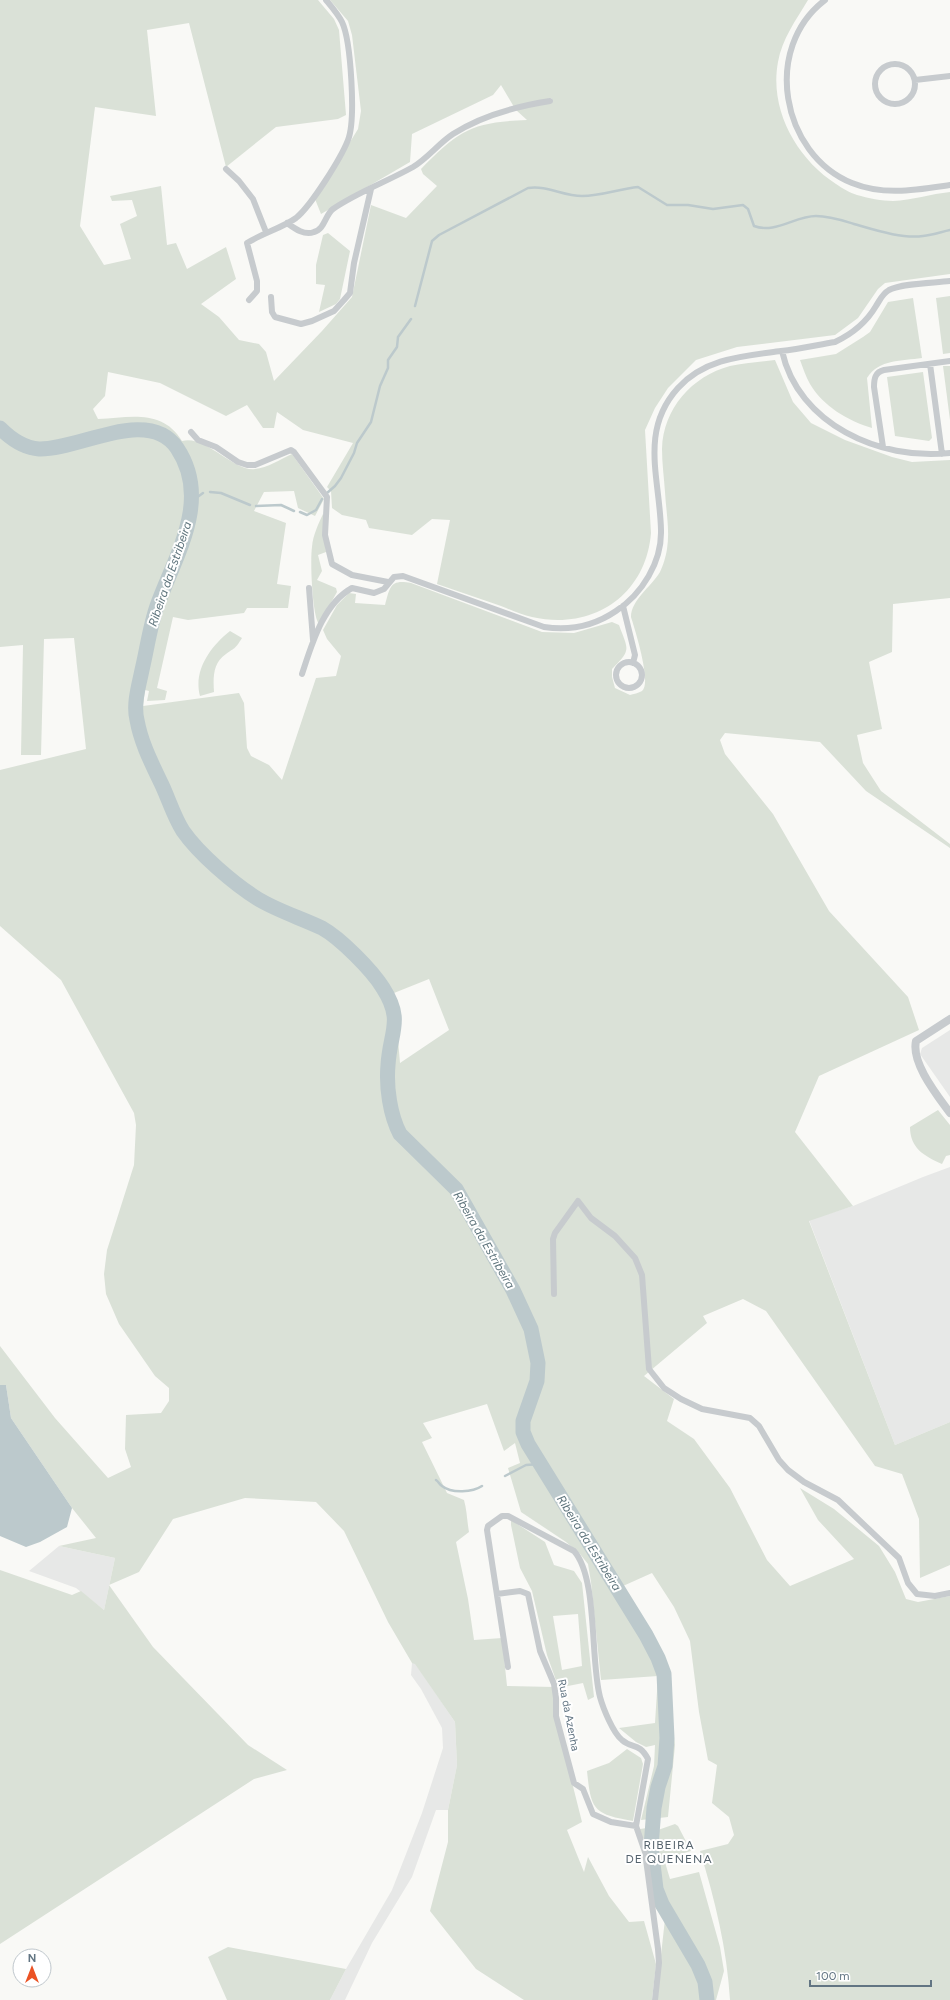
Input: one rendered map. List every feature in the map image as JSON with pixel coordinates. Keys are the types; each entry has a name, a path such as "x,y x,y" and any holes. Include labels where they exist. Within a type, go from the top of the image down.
{"street":[{"path":"249,300 257,291 257,281 247,243 266,232 295,219 304,210 334,166 348,140 352,113 347,40 342,22 326,0"},
{"path":"825,0 806,20 790,53 786,82 787,100 792,120 800,136 811,152 833,172 862,187 882,191 899,192 950,185"},
{"path":"888,64 902,64 913,73 915,80 916,86 910,98 898,104 886,102 880,98 875,86 878,73 888,64"},
{"path":"915,80 950,76"},
{"path":"287,222 293,228 305,233 314,232 321,228 332,210 414,166 453,134 477,121 550,101"},
{"path":"226,169 245,188 253,199 266,232"},
{"path":"271,297 272,312 275,317 301,324 312,321 334,311 350,293 354,263 371,189"},
{"path":"302,674 313,640 329,610 342,594 352,588 374,593 384,589 388,582 394,577 403,576 534,624 562,628 582,626 601,620 623,606 637,593 648,578 659,548 661,530 653,452 655,431 663,408 678,387 701,369 726,359 835,342 861,326 880,298 890,289 950,281"},
{"path":"782,351 785,364 792,380 807,403 819,414 846,433 883,447 914,453 950,453"},
{"path":"883,447 875,377 881,371 950,361"},
{"path":"930,364 942,454"},
{"path":"191,432 198,440 216,448 238,462 247,465 254,465 291,450 294,452 327,497 325,535 332,564 352,575 388,582"},
{"path":"309,588 313,640"},
{"path":"623,606 635,655 634,663"},
{"path":"626,662 634,663 641,670 642,678 637,686 633,688 625,688 621,686 616,679 617,671 626,662"},
{"path":"950,1019 916,1041 914,1050 934,1090 950,1113"},
{"path":"554,1294 553,1239 558,1227 578,1201 591,1218 615,1236 635,1258 642,1275 649,1369 664,1388 681,1399 702,1409 722,1414 750,1418 759,1426 779,1460 788,1470 804,1482 838,1500 899,1558 908,1583 917,1594 935,1596 950,1593"},
{"path":"508,1667 487,1530 488,1526 502,1516 514,1518 574,1551 579,1557 585,1574 591,1614 597,1682 602,1705 620,1739 639,1748 648,1759 636,1826 645,1852 658,1949 659,1963 655,2000"},
{"name":"Rua da Azenha","path":"497,1594 520,1591 528,1594 540,1651 554,1684 556,1716 574,1783 583,1789 593,1814 611,1822 636,1826"}],"shaded area":[{"path":"0,0 318,0 334,19 339,30 346,115 338,119 276,127 226,167 189,23 147,30 156,116 95,107 80,226 104,265 131,259 120,224 137,216 132,200 112,201 110,196 161,186 167,245 176,243 187,269 226,247 236,279 201,304 219,317 239,340 259,344 266,352 274,381 352,297 371,205 406,218 437,186 423,174 421,169 446,145 457,137 479,126 508,121 527,120 516,110 548,103 552,98 514,107 501,85 493,95 412,134 410,162 321,214 315,199 358,129 361,111 352,35 348,21 330,0 808,0 783,45 778,62 776,80 782,115 789,132 798,147 822,174 849,192 857,195 893,201 950,192 950,274 885,283 878,289 858,318 835,335 737,347 696,360 668,388 655,408 645,430 651,533 647,555 639,574 627,591 612,604 595,613 576,618 554,620 532,617 437,584 450,520 432,519 412,535 369,528 366,520 342,515 332,508 331,491 327,487 353,443 303,430 277,412 274,428 263,428 247,405 226,416 160,383 108,372 105,396 93,409 98,419 145,417 156,419 166,424 182,441 191,440 200,443 238,465 247,468 255,469 264,467 292,454 324,499 315,516 298,508 294,491 264,492 254,511 286,523 277,584 291,586 288,608 247,608 244,613 188,620 173,617 157,688 167,691 165,700 147,701 149,691 145,690 143,706 239,693 244,703 247,748 251,756 269,765 282,780 316,678 336,676 341,656 327,639 323,630 337,605 349,593 356,594 355,603 385,605 388,593 395,583 411,583 542,632 574,633 612,622 619,625 626,645 623,657 612,669 612,677 615,688 630,695 642,691 645,686 644,667 631,617 634,605 660,572 667,552 668,528 662,454 664,434 674,408 682,396 692,386 716,371 735,365 775,360 793,402 811,423 845,440 892,457 912,462 950,460 950,598 893,604 892,652 869,662 882,729 857,735 863,763 881,791 950,844 950,848 866,791 820,742 725,733 720,740 725,754 773,814 829,911 908,997 919,1030 819,1076 795,1132 853,1206 809,1221 895,1445 950,1422 950,1565 920,1578 919,1519 902,1474 875,1466 766,1311 743,1299 703,1316 707,1323 644,1376 674,1399 667,1421 694,1439 730,1488 767,1560 790,1586 854,1559 818,1520 800,1488 834,1509 879,1546 895,1572 906,1599 918,1602 950,1596 950,2000 730,2000 720,1925 700,1851 728,1844 734,1835 729,1817 712,1803 717,1765 708,1760 699,1712 690,1641 674,1607 652,1573 623,1586 653,1637 669,1679 670,1707 675,1745 668,1817 641,1820 654,1766 655,1745 646,1747 636,1742 619,1728 655,1723 658,1676 601,1680 588,1564 580,1554 566,1542 521,1512 508,1468 520,1463 515,1443 504,1451 487,1404 423,1423 432,1438 422,1442 447,1493 464,1500 465,1504 469,1532 456,1542 468,1599 474,1640 502,1638 507,1686 554,1687 554,1711 582,1822 567,1830 584,1872 588,1857 609,1896 629,1922 644,1921 656,1964 652,2000 524,2000 476,1969 430,1911 448,1842 448,1810 457,1765 455,1722 415,1664 412,1663 388,1622 344,1531 316,1502 245,1498 173,1519 139,1572 109,1585 115,1558 59,1546 96,1538 72,1508 11,1418 6,1385 0,1385 0,1346 55,1418 108,1478 131,1467 125,1449 126,1415 161,1413 169,1401 169,1388 155,1376 119,1324 106,1294 104,1274 107,1250 134,1165 136,1125 134,1113 61,980 0,926 0,770 86,749 74,638 44,639 41,755 21,755 23,645 0,647","holes":["429,979 449,1030 400,1063 394,993"]},
{"path":"328,233 350,251 340,299 336,304 319,312 325,285 316,284 316,265 323,235"},
{"path":"950,296 950,353 943,354 936,298"},
{"path":"913,298 922,358 884,364 878,367 867,378 872,428 845,417 829,406 815,392 800,360 836,354 870,332 888,302"},
{"path":"943,366 950,366 950,420"},
{"path":"923,372 932,438 929,441 895,436 887,377"},
{"path":"323,514 326,552 318,555 322,571 317,580 336,588 337,592 319,624 313,599 311,553 315,534"},
{"path":"230,631 242,638 235,648 218,662 214,676 214,692 200,696 198,686 199,677 205,659 216,644"},
{"path":"950,1030 950,1097 920,1054 922,1048"},
{"path":"938,1110 950,1125 950,1155 946,1156 942,1164 929,1158 915,1146 912,1141 910,1127"},
{"path":"950,1167 950,1422 895,1445 809,1220 853,1206"},
{"path":"0,1385 6,1385 11,1418 72,1508 67,1527 40,1542 26,1547 0,1536"},
{"path":"511,1520 545,1542 554,1565 574,1571 582,1583 594,1697 588,1700 583,1683 563,1687 558,1686 547,1655 532,1591 520,1568","holes":["578,1614 582,1666 562,1670 553,1616"]},
{"path":"59,1546 115,1558 104,1610 76,1588 29,1571"},
{"path":"0,1570 72,1595 81,1591 104,1610 109,1585 153,1647 248,1745 287,1770 254,1779 0,1944"},
{"path":"412,1663 415,1663 455,1722 457,1765 448,1810 436,1810 412,1877 372,1943 345,2000 330,2000 346,1969 392,1890 422,1813 443,1748 442,1728 421,1689 411,1675"},
{"path":"627,1749 641,1758 643,1764 633,1821 610,1816 596,1808 590,1794 588,1784 587,1771 609,1763"},
{"path":"675,1824 678,1826 691,1851 664,1859 670,1879 699,1872 720,1947 724,1971 716,2000 656,2000 665,1919 655,1907 650,1857 645,1840 638,1832 640,1829 654,1827 658,1830"},
{"path":"228,1947 346,1969 330,2000 227,2000 208,1957"}],"waterway":[{"path":"415,306 432,241 439,235 528,188 535,187 575,196 596,195 638,187 667,205 688,205 713,209 743,205 748,209 754,226 762,228 770,228 816,216 835,218 880,231 915,237 950,230"},
{"path":"327,493 341,478 354,453 357,443 371,422 380,386 388,368 388,360 397,347 398,337 411,319"},
{"name":"Ribeira da Estribeira","path":"0,428 18,442 28,447 39,449 55,448 112,433 131,430 149,431 164,436 177,448 187,468 191,488 191,508 187,528 157,606 150,630 137,695 136,714 141,737 177,820 183,831 207,859 238,885 258,899 322,928 338,939 371,972 389,999 393,1009 394,1026 389,1053 388,1082 391,1110 400,1134 456,1189 513,1290 531,1329 538,1363 537,1381 523,1421 523,1432 528,1444 646,1635 658,1658 664,1674 667,1738 665,1766 658,1787 654,1808 651,1847 656,1889 662,1904 698,1965 705,1982 707,2000"},
{"path":"210,492 221,493 250,505"},
{"path":"192,501 203,493"},
{"path":"300,512 307,515 316,510 322,499"},
{"path":"256,506 281,505 294,511"},
{"path":"505,1476 526,1465 540,1464"},
{"path":"436,1480 446,1489 457,1491 468,1491 482,1486"}],"district":[{"name":"RIBEIRA DE QUENENA","path":"669,1852"}]}
